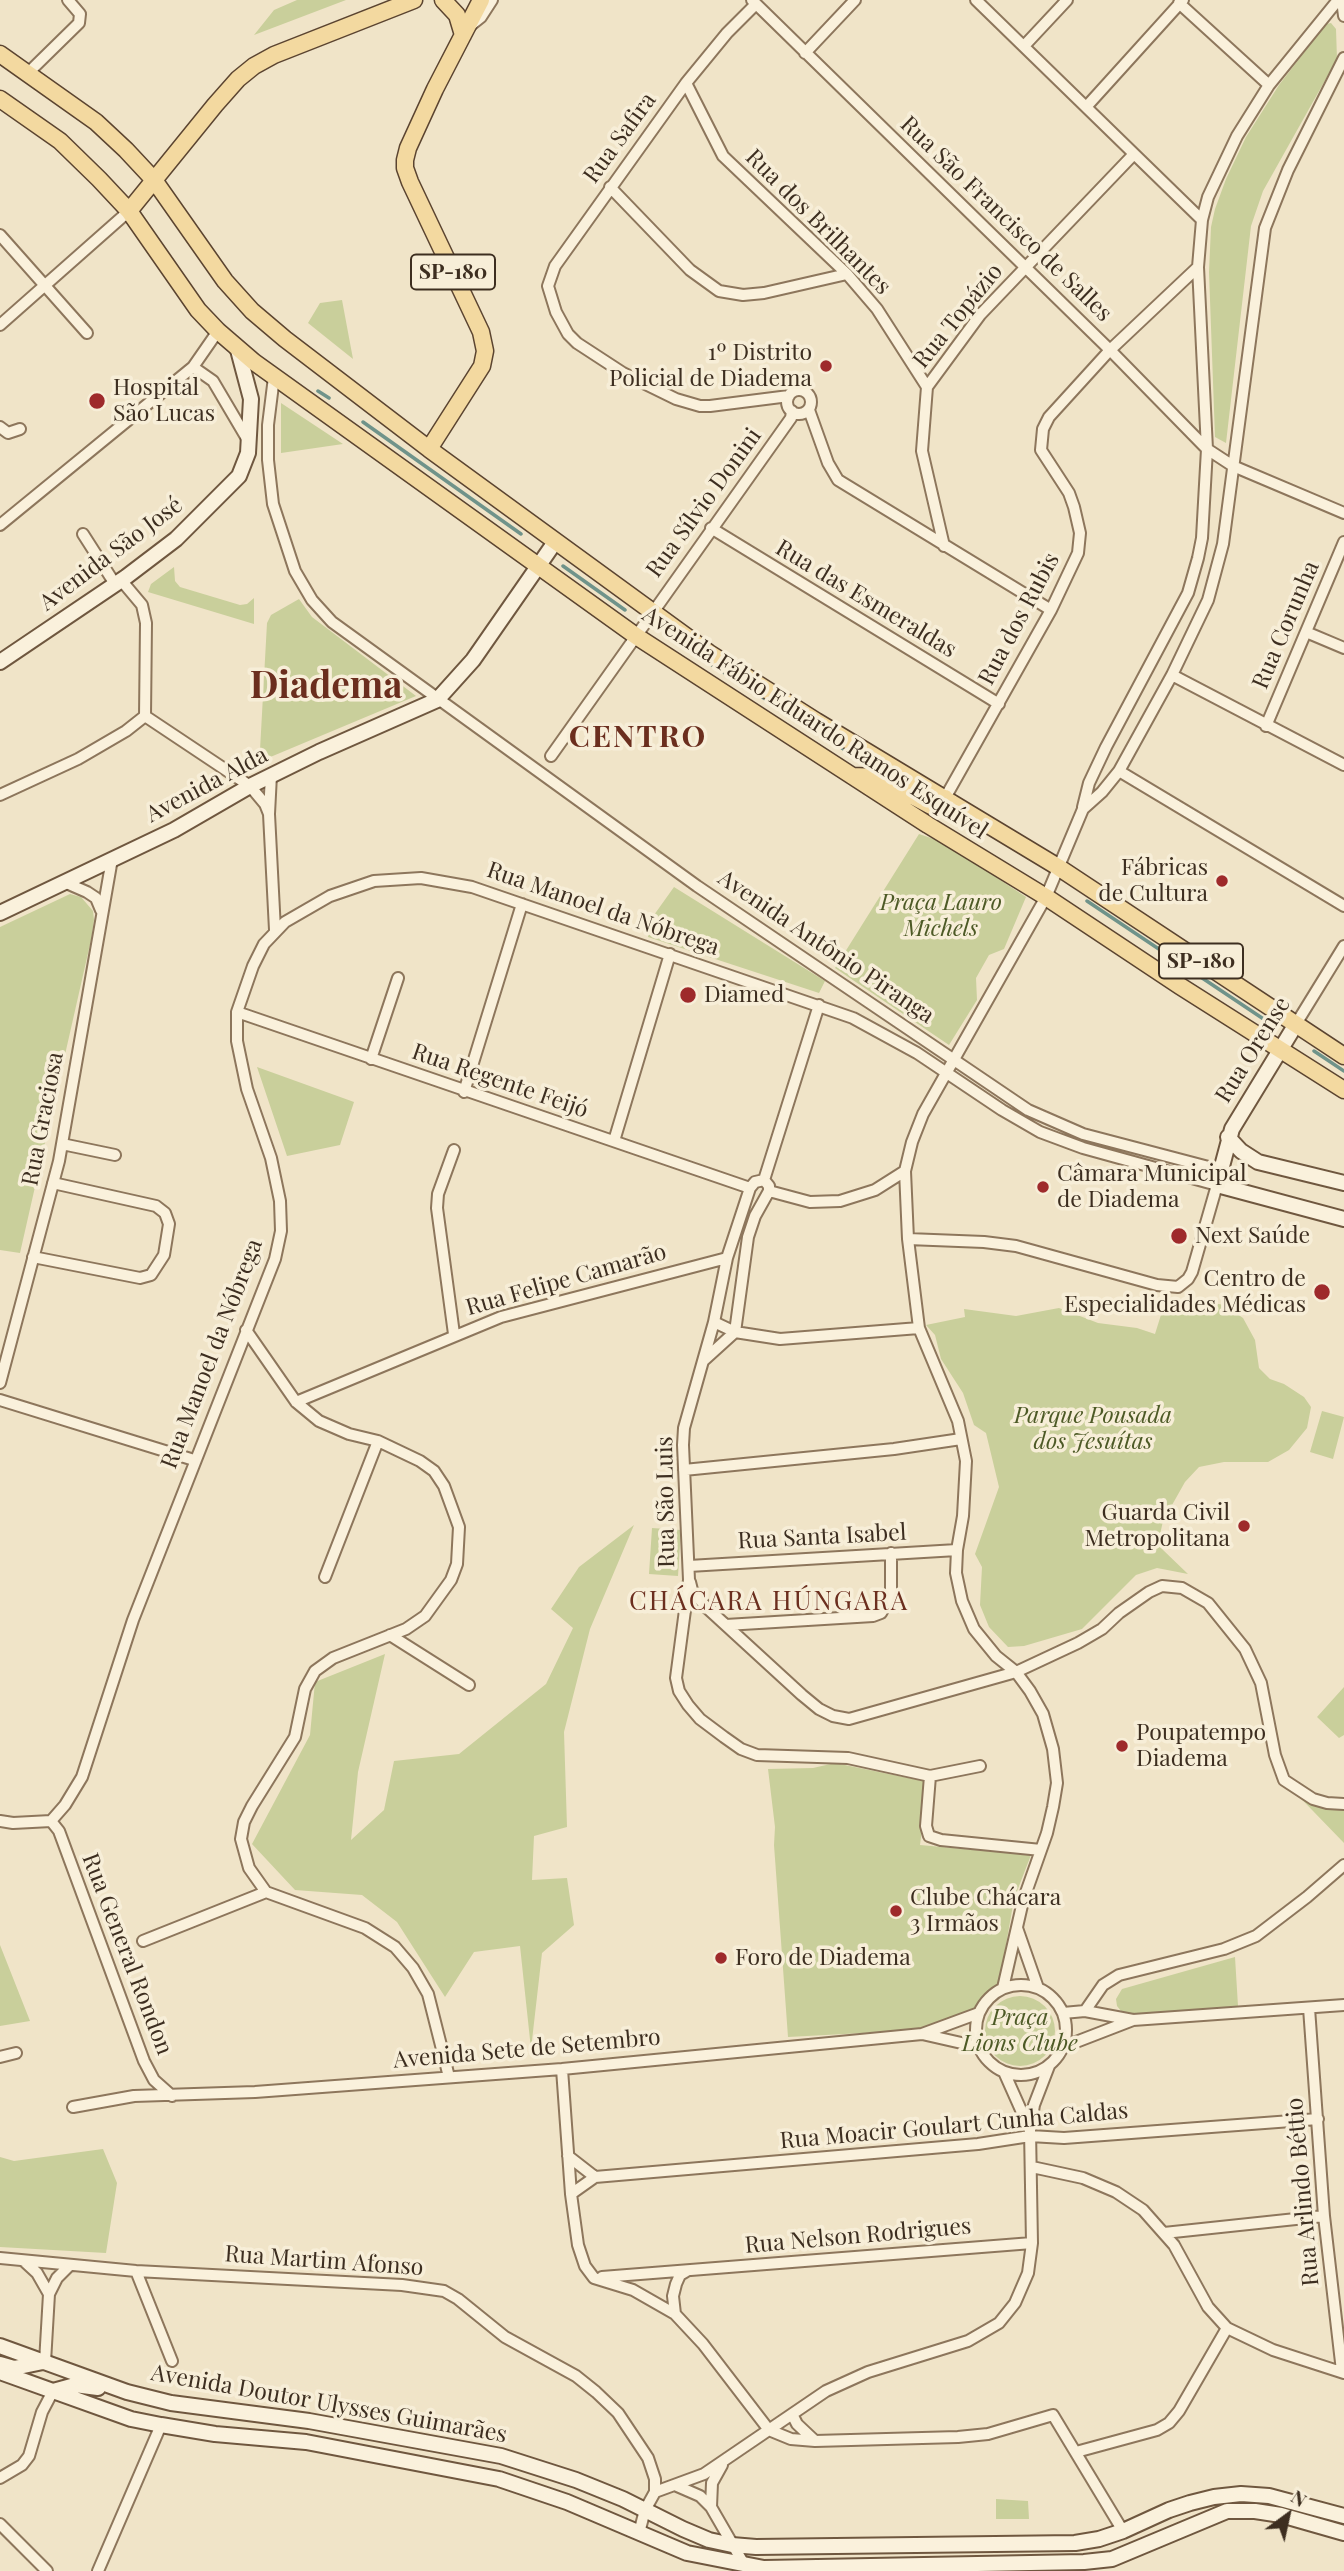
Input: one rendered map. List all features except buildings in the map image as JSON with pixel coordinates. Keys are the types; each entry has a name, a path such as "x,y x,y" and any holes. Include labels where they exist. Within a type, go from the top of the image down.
{"main road":[{"path":"0,99 70,150 129,211 215,105 238,79 254,66 274,55 414,0"},
{"name":"SP-180","path":"429,449 482,366 485,351 481,332 405,169 408,148 481,0"},
{"path":"446,1 465,32"},
{"name":"Avenida Fábio Eduardo Ramos Esquível","path":"0,54 96,122 126,150 154,180 225,281 252,312 429,449 741,673 1058,867 1344,1056"},
{"name":"SP-180","path":"129,211 187,296 238,350 274,377"},
{"name":"Avenida São José","path":"0,662 176,539 228,489 245,465 249,443 251,399 238,350"},
{"name":"Avenida Fábio Eduardo Ramos Esquível","path":"274,377 636,636 1344,1090"},
{"path":"438,699 473,660 555,542"},
{"name":"Avenida Alda","path":"0,913 174,830 271,775 438,699"},
{"path":"853,776 877,777 931,806 941,804 945,798"},
{"name":"Rua Orense","path":"1217,1185 1228,1137 1296,1024"},
{"path":"1228,1137 1241,1151 1258,1162 1344,1183"},
{"path":"1217,1185 1344,1219"},
{"name":"Avenida Doutor Ulysses Guimarães","path":"0,2346 127,2392 171,2403 309,2421 501,2456 576,2480 709,2540 732,2545 756,2547 1075,2543 1123,2531 1190,2503 1241,2494 1269,2496 1344,2516"},
{"path":"0,2364 14,2368 44,2362"},
{"name":"Avenida Doutor Ulysses Guimarães","path":"0,2372 131,2418 161,2425 215,2434 306,2442 499,2479 556,2498 687,2553 747,2568 787,2570 1020,2567 1112,2559 1227,2511 1281,2515 1344,2533"},
{"path":"54,2391 75,2385 127,2392"}],"street":[{"path":"28,73 79,23 80,14 68,0"},
{"path":"465,32 481,17 492,0"},
{"path":"805,53 855,0"},
{"path":"976,0 1202,220"},
{"path":"1024,46 1067,0"},
{"path":"1340,0 1344,16"},
{"path":"1003,1988 1017,1927 1047,1833 1057,1783 1053,1749 1043,1714 1016,1672 996,1656 974,1629 962,1601 956,1573 966,1461 958,1421 919,1328 908,1239 905,1171 923,1114 1046,897 1083,809 1089,783 1188,593 1202,538 1207,449 1198,267 1202,220 1217,175 1237,136 1269,85 1340,0"},
{"name":"Rua São Francisco de Salles","path":"754,2 1110,350 1207,449 1233,466 1344,513"},
{"name":"Rua Safira","path":"754,2 686,83 610,187 555,266 548,286 556,312 568,334 588,352 689,404 710,406 789,396"},
{"path":"1087,106 1181,2 1269,85"},
{"path":"1083,809 1102,792 1119,771 1128,750 1172,675 1208,600 1223,544 1265,228 1288,170 1344,58"},
{"name":"Rua dos Brilhantes","path":"686,83 723,156 846,274 877,309 927,387"},
{"name":"Rua Topázio","path":"944,546 922,451 927,387 980,315 1134,154"},
{"path":"610,187 690,270 719,291 731,295 754,294 846,274"},
{"path":"0,325 129,211"},
{"path":"0,235 87,333"},
{"name":"Rua dos Rubis","path":"945,798 1051,610 1078,553 1079,521 1069,493 1041,450 1043,429 1049,417 1110,350 1198,267"},
{"path":"0,524 193,367 218,331"},
{"path":"193,367 213,381 249,443"},
{"name":"Avenida Antônio Piranga","path":"274,377 268,425 268,460 276,517 295,571 312,600 332,622 697,886 1028,1110 1063,1126 1220,1170"},
{"path":"809,410 803,414 792,411 787,402 789,396 794,391 806,392 811,398 809,410 828,463 838,480 1051,610"},
{"name":"Rua Sílvio Donini","path":"551,756 791,418 792,411"},
{"path":"0,427 9,433 20,429"},
{"name":"Rua das Esmeraldas","path":"711,528 999,704"},
{"path":"83,534 118,582 142,605 146,623 145,716"},
{"name":"Rua Corunha","path":"1266,726 1344,542"},
{"path":"1306,632 1344,648"},
{"path":"1172,675 1344,765"},
{"path":"145,716 250,786 265,804 269,814"},
{"path":"0,795 78,759 126,731 145,716"},
{"path":"1110,740 1128,750"},
{"path":"1119,771 1344,906"},
{"path":"271,775 269,814 275,930"},
{"name":"Rua Graciosa","path":"0,1383 62,1144 112,859"},
{"name":"Rua Manoel da Nóbrega","path":"51,1821 65,1805 82,1777 133,1620 275,1259 281,1231 280,1201 271,1157 247,1088 237,1041 237,1013 253,966 275,930 330,896 374,881 421,878 472,887 819,1005 875,1029 946,1072"},
{"path":"64,882 87,891 96,898 102,910"},
{"path":"464,1092 522,904"},
{"name":"Rua Orense","path":"1296,1024 1344,946"},
{"path":"614,1141 670,954"},
{"path":"1333,966 1344,971"},
{"path":"371,1059 398,978"},
{"path":"764,1180 819,1005"},
{"name":"Rua Regente Feijó","path":"237,1013 750,1188"},
{"path":"908,1239 1016,1246 1157,1285 1178,1287 1192,1272 1217,1185 1083,1148 1050,1136 1021,1123 946,1072"},
{"path":"62,1144 115,1155"},
{"path":"454,1150 438,1194 437,1208 454,1335"},
{"path":"769,1191 810,1202 840,1201 875,1190 905,1171"},
{"path":"744,1265 727,1258 750,1188 755,1182 764,1180"},
{"path":"703,1361 735,1332 751,1228 769,1191 764,1180"},
{"path":"33,1257 140,1278 151,1275 164,1255 169,1224 165,1213 156,1206 53,1183"},
{"name":"Rua Felipe Camarão","path":"296,1402 501,1317 727,1258"},
{"name":"Rua São Luis","path":"727,1258 713,1322 684,1428 689,1580 676,1678 679,1691 701,1719 741,1749 757,1755 848,1758 930,1776 981,1766"},
{"path":"713,1322 735,1332 780,1339 919,1328"},
{"path":"246,1330 296,1402 319,1421 349,1434 378,1441 420,1461 434,1471 444,1486 459,1527 457,1564 442,1594 425,1616 406,1629 333,1658 315,1671 305,1689 295,1737 244,1822 241,1839 249,1868 266,1892 365,1928 395,1947 413,1968 428,1994 449,2077"},
{"path":"0,1400 194,1460"},
{"path":"684,1471 894,1449 961,1439"},
{"path":"325,1577 378,1441"},
{"name":"Rua Santa Isabel","path":"689,1566 957,1550"},
{"path":"726,1625 873,1616 881,1613 891,1595 891,1553"},
{"path":"689,1580 692,1590 726,1625 819,1709 833,1716 849,1719 1016,1672 1102,1629 1149,1592 1162,1586 1182,1588 1208,1603 1245,1649 1261,1683 1275,1755 1283,1780 1312,1799 1344,1804"},
{"path":"390,1635 468,1685"},
{"path":"930,1776 926,1832 934,1839 1041,1850"},
{"path":"0,1821 51,1821"},
{"name":"Rua General Rondon","path":"51,1821 59,1831 140,2049 154,2080 172,2096"},
{"path":"1085,2011 1103,1985 1119,1975 1224,1949 1256,1936 1307,1898 1344,1865"},
{"path":"143,1941 266,1892"},
{"path":"1017,1927 1038,1988"},
{"path":"639,2533 645,2511 655,2492 677,2486 723,2462 826,2391 868,2372 968,2341 999,2323 1014,2302 1028,2273 1032,2243 1030,2133 1034,2105 1049,2066 1063,2047 1066,2024 1057,2002 1038,1988 1027,1985 1003,1988 985,2002 976,2024 979,2047 985,2057 1004,2072 1030,2133"},
{"path":"1063,2012 1085,2011 1132,2020 1344,2005"},
{"name":"Rua Arlindo Béttio","path":"1309,2008 1324,2216 1343,2372"},
{"name":"Avenida Sete de Setembro","path":"73,2107 134,2096 172,2096 562,2069 922,2034 979,2013"},
{"path":"1063,2047 1132,2020"},
{"name":"Avenida Sete de Setembro","path":"922,2034 979,2047"},
{"path":"0,2057 16,2053"},
{"path":"1004,2072 1027,2075 1049,2066"},
{"path":"562,2069 571,2194 581,2258 594,2278 634,2290 675,2314 702,2343 769,2430 791,2439 814,2441 988,2434 1053,2415 1123,2531"},
{"name":"Avenida Sete de Setembro","path":"134,2096 154,2080"},
{"name":"Rua Moacir Goulart Cunha Caldas","path":"595,2177 978,2144 1030,2133 1064,2138 1318,2119"},
{"path":"568,2156 595,2177 571,2194"},
{"path":"1032,2167 1083,2178 1116,2192 1143,2210 1174,2245 1208,2307 1227,2329 1273,2350 1343,2372"},
{"path":"1164,2233 1324,2216"},
{"name":"Rua Nelson Rodrigues","path":"594,2278 1032,2243"},
{"name":"Rua Martim Afonso","path":"0,2258 136,2271 402,2285 444,2291 458,2298 505,2337 576,2376 596,2392 618,2413 648,2458 655,2479 655,2492"},
{"path":"24,2261 37,2273 49,2294"},
{"path":"44,2362 49,2294 57,2278 70,2265"},
{"path":"136,2271 172,2361"},
{"path":"675,2314 673,2296 676,2284 687,2271"},
{"path":"1076,2452 1157,2430 1169,2423 1179,2411 1227,2329"},
{"path":"0,2478 22,2465 29,2456 42,2412 54,2391"},
{"path":"792,2414 797,2424 814,2441"},
{"path":"98,2571 161,2425"},
{"path":"711,2507 712,2483 723,2462"},
{"path":"677,2486 700,2496 711,2507 747,2568"},
{"path":"0,2524 47,2571"}],"green space":[{"path":"297,0 346,0 254,35 274,10"},
{"path":"1331,23 1336,29 1337,59 1263,191 1251,226 1226,443 1215,437 1209,272 1211,227 1215,209 1246,137 1279,85 1326,24"},
{"path":"342,300 353,359 308,323 320,303"},
{"path":"281,403 343,444 281,453"},
{"path":"174,567 175,581 180,587 240,605 247,604 254,598 254,624 148,592 151,584"},
{"path":"299,599 312,617 416,696 268,758 260,750 267,623 271,615"},
{"name":"Praça Lauro Michels","path":"919,834 937,840 1026,897 1004,949 989,955 976,978 977,1000 949,1045 835,968"},
{"path":"674,887 825,981 819,993 648,937 649,922"},
{"path":"70,894 81,897 93,911 91,940 20,1253 0,1250 0,927"},
{"path":"257,1067 354,1102 340,1145 287,1156"},
{"name":"Parque Pousada dos Jesuítas","path":"1191,1299 1224,1305 1243,1318 1255,1340 1259,1368 1270,1379 1284,1384 1304,1397 1311,1407 1307,1428 1289,1450 1268,1462 1224,1462 1199,1467 1185,1482 1163,1521 1159,1539 1162,1549 1188,1574 1157,1568 1136,1575 1082,1629 1024,1646 1008,1647 989,1627 980,1605 982,1567 975,1554 999,1487 986,1433 974,1425 963,1393 941,1359 935,1335 926,1325 965,1317 964,1309 1016,1316 1059,1308 1098,1323 1137,1328 1155,1334 1165,1302 1178,1309"},
{"path":"1322,1411 1344,1417 1333,1459 1310,1452"},
{"path":"634,1525 590,1629 564,1732 567,1827 534,1836 532,1880 567,1878 574,1925 542,1953 531,2049 520,1946 474,1952 445,1997 397,1922 362,1895 295,1890 252,1844 310,1735 315,1682 385,1654 358,1772 351,1840 384,1810 394,1761 459,1754 546,1684 573,1628 551,1609 579,1567"},
{"path":"652,1528 681,1530 678,1576 649,1574"},
{"path":"1344,1687 1344,1735 1339,1738 1317,1717"},
{"name":"Clube Chácara 3 Irmãos","path":"835,1763 928,1782 920,1845 1031,1855 1014,1899 999,1985 984,1996 975,2009 920,2030 788,2037 774,1845 775,1827 768,1769 813,1768"},
{"path":"1283,1780 1306,1801 1344,1806 1344,1843"},
{"path":"0,1945 30,2021 0,2026"},
{"path":"1235,1957 1238,2006 1125,2016 1117,2006 1116,1999 1122,1989"},
{"name":"Praça Lions Clube","path":"1020,1996 1045,2006 1055,2031 1045,2056 1020,2066 995,2056 985,2031 995,2006"},
{"path":"103,2149 117,2183 106,2253 0,2247 0,2157 14,2161"},
{"path":"996,2499 1028,2501 1029,2519 996,2519"}],"waterway":[{"path":"318,391 329,398"},
{"path":"363,422 521,534"},
{"path":"563,566 625,610"},
{"path":"684,647 867,764"},
{"path":"1087,901 1268,1022"},
{"path":"1314,1051 1344,1071"}],"place":[{"name":"1º Distrito Policial de Diadema","path":"826,366"},
{"name":"Hospital São Lucas","path":"97,401"},
{"name":"Fábricas de Cultura","path":"1222,881"},
{"name":"Diamed","path":"688,995"},
{"name":"Câmara Municipal de Diadema","path":"1043,1187"},
{"name":"Next Saúde","path":"1179,1236"},
{"name":"Centro de Especialidades Médicas","path":"1322,1292"},
{"name":"Guarda Civil Metropolitana","path":"1244,1526"},
{"name":"Poupatempo Diadema","path":"1122,1746"},
{"name":"Clube Chácara 3 Irmãos","path":"896,1911"},
{"name":"Foro de Diadema","path":"721,1958"}],"district":[{"name":"Diadema","path":"326,686"},
{"name":"CENTRO","path":"638,738"},
{"name":"CHÁCARA HÚNGARA","path":"769,1602"}]}
